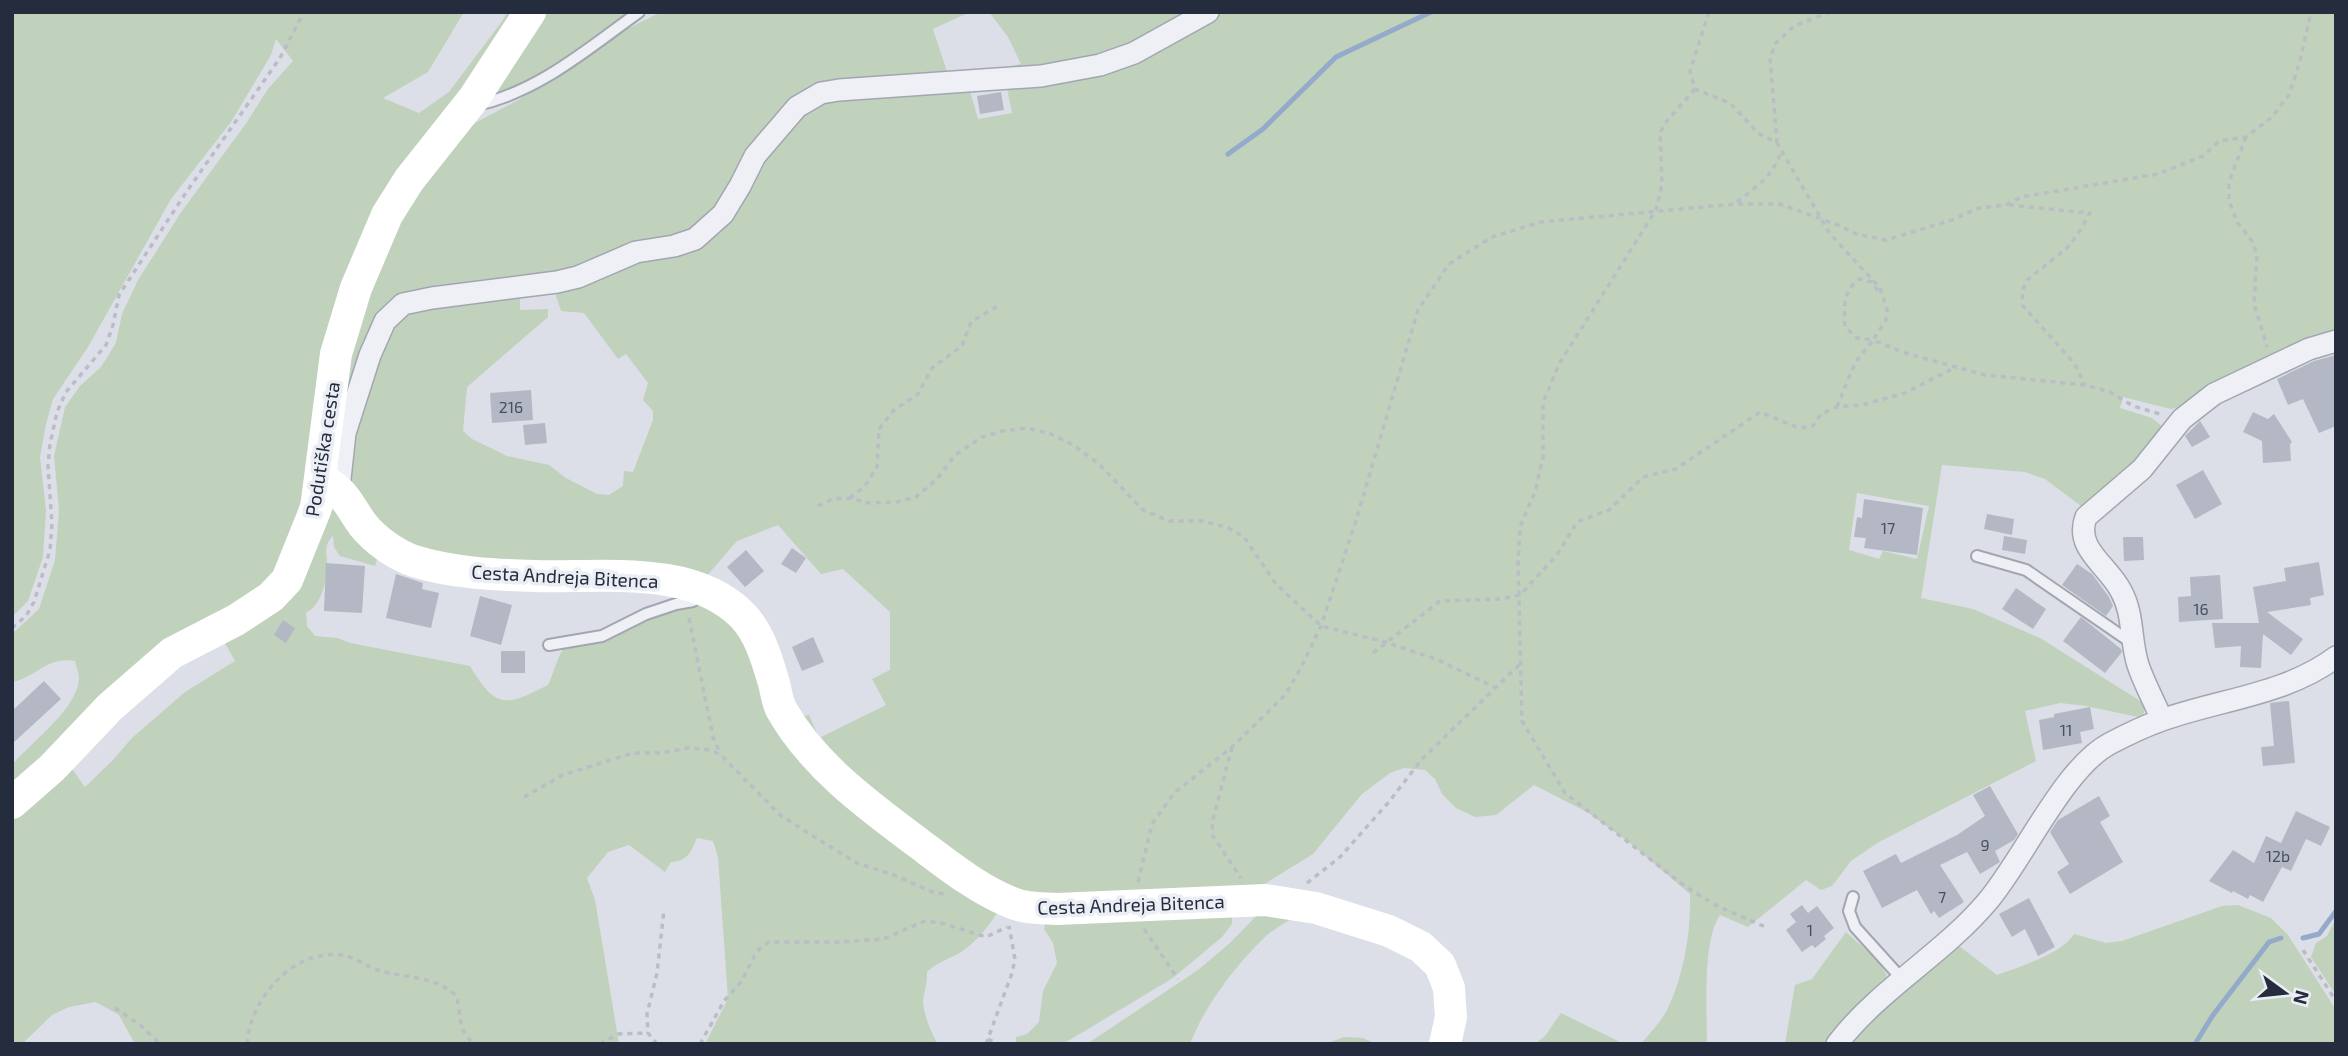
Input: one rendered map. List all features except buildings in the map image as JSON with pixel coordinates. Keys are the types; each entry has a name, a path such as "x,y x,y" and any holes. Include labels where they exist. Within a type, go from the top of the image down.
{"street":[{"name":"Podutiška cesta","path":"12,803 52,768 110,707 172,653 236,620 271,597 287,580 316,508 330,483 326,425 336,354 356,288 387,215 409,180 467,108 530,12"},
{"path":"330,483 370,355 385,321 403,304 557,282 578,277 636,253 695,239 723,214 767,140 797,107 821,93 1070,72 1134,53 1208,12"},
{"path":"2162,720 2138,666 2130,610 2120,589 2086,547 2082,529 2086,517 2142,469 2182,419 2214,394 2309,349 2336,341"},
{"name":"Cesta Andreja Bitenca","path":"330,483 365,527 396,553 415,561 467,571 534,576 633,576 681,583 708,592 744,617 761,643 780,707 808,746 840,780 1009,914 1029,908 1251,899 1316,908 1389,931 1421,947 1440,965 1449,988 1451,1017 1445,1044"},
{"path":"1837,1044 1851,1025 1962,928 1988,901 2065,789 2098,751 2162,720 2298,681 2336,657"}],"lane":[{"path":"467,108 512,96 553,72 639,12"},
{"path":"1977,555 2026,570 2134,645"},
{"path":"548,645 603,636 646,614 694,601 708,592"},
{"path":"1853,897 1849,911 1856,927 1902,979"}],"path":[{"path":"12,628 26,616 34,602 50,550 50,444 57,412 66,392 106,345 119,295 185,194 280,58 304,12"},
{"path":"1695,89 1690,71 1709,12"},
{"path":"1830,12 1794,26 1776,43 1770,58 1777,143 1781,152 1802,182 1830,234 1875,281 1887,310 1886,320 1855,363 1837,407"},
{"path":"2006,205 2021,197 2158,174 2203,156 2219,141 2246,137 2272,117 2289,95 2311,12"},
{"path":"1695,89 1730,103 1758,133 1777,143"},
{"path":"1695,89 1666,122 1660,133 1662,184 1657,210 1559,364 1543,403 1543,457 1535,492 1521,527 1518,559 1522,721 1565,793 1686,887 1717,906 1768,928"},
{"path":"2246,137 2228,182 2229,201 2237,222 2252,241 2257,255 2254,304 2267,346 2260,373"},
{"path":"1735,204 1765,181 1776,167 1781,152"},
{"path":"1178,979 1143,927 1133,905 1152,824 1174,793 1232,747 1285,695 1302,666 1321,626 1355,524 1418,310 1449,264 1492,237 1541,222 1657,210 1735,204 1780,204 1856,234 1886,240 1952,220 1979,208 2006,205 2090,213 2066,249 2027,280 2022,291 2023,306 2074,363 2085,384"},
{"path":"1883,297 1872,282 1860,279 1852,284 1843,304 1845,327 1857,338 1872,340 1905,353 1985,375 2085,384 2110,392 2133,406 2182,419"},
{"path":"850,498 865,486 877,467 879,429 894,410 918,394 932,368 962,346 971,322 998,306"},
{"path":"1373,653 1440,601 1520,595 1558,555 1577,522 1609,510 1643,477 1676,469 1760,412 1799,428 1813,426 1821,414 1837,407 1862,405 1905,393 1956,367"},
{"path":"818,506 833,499 850,498 869,503 897,502 916,497 937,479 955,455 982,437 1027,428 1040,431 1073,444 1098,463 1143,510 1168,521 1203,521 1228,528 1244,537 1276,584 1321,626 1385,642 1436,659 1496,688"},
{"path":"689,618 713,737 721,755"},
{"path":"1285,903 1340,857 1388,803 1422,759 1522,663"},
{"path":"1232,747 1212,823 1213,836 1241,878 1251,899"},
{"path":"524,797 563,775 633,753 660,753 688,748 711,750 721,755 780,815 824,843 857,863 894,874 935,893 948,895"},
{"path":"657,1044 648,1033 647,1014 657,973 664,910"},
{"path":"998,1044 987,1041 1012,973 1014,959 1009,914"},
{"path":"700,1044 724,1000 741,982 757,951 769,942 883,939 925,921 945,924 986,937 1009,914"},
{"path":"2303,950 2336,1001"},
{"path":"247,1044 253,1017 279,976 309,957 343,955 380,971 422,978 453,992 458,1001 458,1021 474,1044"},
{"path":"115,1009 139,1024 160,1044"},
{"path":"600,1044 618,1034 648,1033"}],"green space":[{"path":"12,12 464,12 428,72 383,98 419,113 449,92 507,12 518,12 511,25 392,179 284,559 268,581 12,787 12,765 62,713 77,690 79,678 75,661 65,660 49,664 12,682 12,634 39,609 55,560 59,510 54,456 65,407 80,386 101,367 116,343 122,314 138,280 182,211 268,89 293,61 276,39 271,55 231,122 171,199 88,347 53,399 40,457 46,510 43,557 28,601 12,617"},
{"path":"544,12 632,12 534,80 501,93 496,90"},
{"path":"661,12 970,12 933,29 947,72 1021,64 1008,37 989,12 1196,12 1088,64 818,90 695,233 581,270 401,300 346,412 347,355 403,207 466,128 520,99 609,38"},
{"path":"1221,12 2336,12 2336,333 2188,405 2171,409 2123,397 2120,408 2152,418 2162,426 2160,439 2093,504 2081,506 2045,479 2025,472 1942,465 1921,598 1973,609 2040,638 2145,704 2143,718 2060,703 2025,711 2036,761 1879,842 1851,861 1832,886 1821,890 1806,880 1748,927 1720,915 1710,941 1708,959 1707,1044 1641,1044 1656,1027 1674,995 1688,938 1690,894 1630,843 1587,812 1534,785 1496,815 1475,817 1456,808 1425,770 1404,768 1390,773 1362,794 1313,854 1256,889 1026,895 991,882 863,789 800,717 809,715 819,738 886,705 872,679 890,670 890,612 843,569 821,574 778,525 737,541 704,579 517,566 401,546 351,491 354,426 390,323 408,309 520,294 520,310 548,309 548,317 467,387 463,431 472,439 507,456 549,465 566,478 597,494 609,495 623,486 624,471 633,472 653,420 653,411 643,400 648,383 626,354 618,359 584,313 561,311 556,296 558,287 701,240 764,148 822,96 970,91 978,119 1012,113 1006,83 1062,78","holes":["1857,493 1929,506 1917,559 1883,551 1879,559 1849,550"]},
{"path":"337,510 379,554 375,566 340,556 334,547 333,536 327,548 324,587 315,605 306,613 307,626 315,636 338,638 350,643 470,666 487,690 503,700 521,697 548,685 558,658 567,644 680,606 715,605 740,624 774,709 998,911 974,942 927,972 923,1000 929,1027 938,1044 705,1044 728,999 718,857 713,841 697,838 688,855 671,862 665,872 629,845 608,852 587,878 595,900 619,1044 135,1044 119,1015 96,1002 69,1007 52,1015 22,1044 12,1044 12,818 69,765 85,787 132,738 185,692 235,661 222,638 327,511"},
{"path":"2238,905 2271,918 2288,935 2336,1010 2336,1044 1842,1044 1954,942 1997,975 2050,954 2074,934 2106,943 2122,941 2222,906"},
{"path":"1232,908 1232,924 1222,937 1173,978 1063,1044 1016,1044 1016,1037 1027,1034 1039,1022 1043,991 1057,963 1053,943 1044,929 1047,918"},
{"path":"1263,909 1299,914 1267,935 1242,962 1212,1002 1190,1044 1087,1044 1198,970 1230,943"},
{"path":"2336,918 2336,995 2311,957 2316,943 2327,936"},
{"path":"1846,932 1877,961 1889,982 1829,1044 1785,1044 1795,985 1812,979"},
{"path":"1561,1013 1624,1044 1535,1044 1545,1036"},
{"path":"1344,1037 1363,1038 1376,1044 1325,1044"}],"waterway":[{"path":"1228,154 1263,129 1336,57 1431,12"},
{"path":"2303,938 2319,934 2336,911"},
{"path":"2195,1044 2213,1015 2269,942 2281,938"}]}
